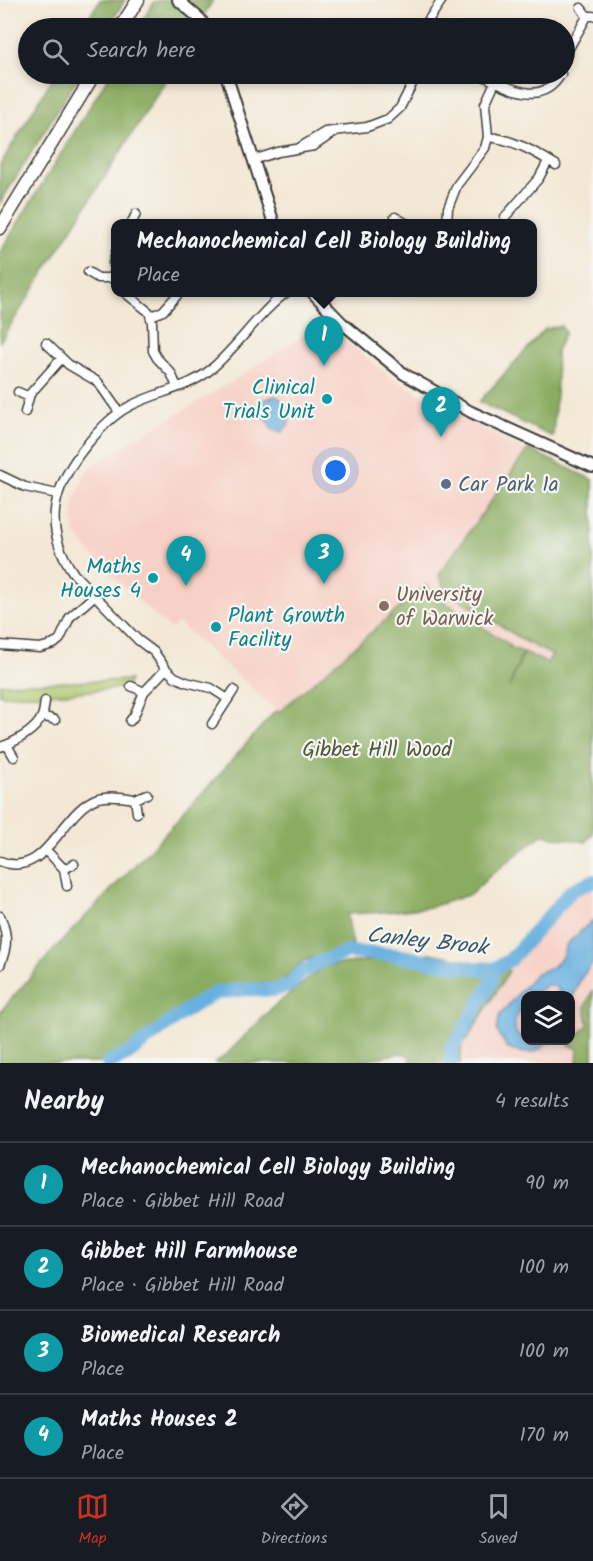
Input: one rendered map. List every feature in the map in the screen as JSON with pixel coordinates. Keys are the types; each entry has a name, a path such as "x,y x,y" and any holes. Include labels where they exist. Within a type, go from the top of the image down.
{"main road":[{"path":"126,18 138,0"},
{"path":"0,228 88,84"}],"street":[{"path":"178,0 199,18"},
{"path":"429,18 441,0"},
{"path":"575,38 590,16 581,8"},
{"path":"229,84 272,219"},
{"path":"253,160 278,152 296,150 318,134 339,129 367,127 388,119 400,108 412,84"},
{"path":"447,219 448,208 457,185 483,151 488,137 484,108 495,84"},
{"path":"503,84 524,93 534,93 553,84"},
{"path":"488,137 515,143 552,163 505,217"},
{"path":"134,219 136,214"},
{"path":"88,272 98,278 111,278"},
{"path":"131,297 151,316 153,351 171,373 177,387"},
{"path":"151,316 163,311 175,297"},
{"path":"228,699 211,688 180,680 166,669 154,652 138,640 74,574 62,554 54,527 57,494 65,474 75,459 118,412 209,371 265,310 281,297"},
{"path":"317,297 342,323 404,374 471,412 593,467"},
{"path":"46,343 73,368 98,382 118,412"},
{"path":"25,412 29,398 62,359"},
{"path":"18,392 29,398"},
{"path":"0,475 25,487 57,494"},
{"path":"0,645 40,648 54,644 60,639 70,617 94,596"},
{"path":"130,721 144,692 166,669"},
{"path":"130,686 144,692"},
{"path":"212,724 234,690"},
{"path":"14,757 3,746 34,727 42,716 45,701"},
{"path":"42,716 55,720"},
{"path":"0,861 21,865 46,850 86,804 108,796 135,799 147,794"},
{"path":"135,799 137,813"},
{"path":"46,850 64,869 68,886"},
{"path":"64,869 74,864"},
{"path":"0,916 7,937 0,964"}],"shaded area":[{"name":"University of Warwick","path":"321,324 334,331 391,378 593,487 593,814 277,711 178,623 170,629 101,566 75,533 74,501 85,473 97,462 236,379"},
{"path":"593,885 593,1063 458,1063 460,1042 500,975 574,895"}],"green space":[{"path":"100,0 125,0 114,18 88,18"},
{"path":"213,0 202,18 144,18 154,2"},
{"path":"49,84 74,84 0,203 0,165"},
{"path":"104,84 164,84 0,342 0,252"},
{"path":"561,326 565,332 556,351 557,379 553,437 479,402 545,329"},
{"name":"Gibbet Hill Wood","path":"528,449 593,480 593,833 586,842 542,835 492,874 471,894 431,907 347,914 353,945 303,961 280,984 236,985 212,991 124,1053 99,1063 0,1063 0,1012 57,946 188,810 275,711 279,712 426,585 440,599 510,645 509,647 523,652 509,687 524,652 547,663 552,655 526,642 464,602 444,587 439,574"},
{"path":"130,680 125,690 120,688 68,693 0,695 0,684"},
{"path":"430,953 474,962 497,963 509,971 462,1044 460,1063 411,1063 410,1056 401,1053 353,1063 215,1063 227,1054 272,1008 324,966"},
{"path":"593,990 593,1063 577,1063 578,1049 569,1045 575,1045 575,1039 588,1025 585,1006"}],"water":[{"path":"275,396 282,400 288,415 289,424 282,432 273,430 260,409 263,400"},
{"path":"593,920 593,963 581,978 575,992 558,991 555,986 547,985 539,991 521,991 521,1010 515,1026 517,1035 521,1036 521,1045 544,1045 539,1050 530,1053 508,1049 497,1031 499,1016 535,974 552,967 562,957 566,945"}],"waterway":[{"name":"Canley Brook","path":"108,1063 128,1054 188,1009 215,993 246,989 274,990 290,985 299,974 319,962 348,952 394,955 472,968 494,969 510,960 572,890 593,881"},
{"path":"451,1063 452,1049 490,985 494,969"}],"place":[{"name":"Mechanochemical Cell Biology Building","path":"324,366"},
{"name":"Clinical Trials Unit","path":"327,399"},
{"name":"Gibbet Hill Farmhouse","path":"441,437"},
{"name":"Car Park 1a","path":"446,484"},
{"name":"Maths Houses 4","path":"153,578"},
{"name":"Biomedical Research","path":"324,584"},
{"name":"Maths Houses 2","path":"186,586"},
{"name":"University of Warwick","path":"384,606"},
{"name":"Plant Growth Facility","path":"216,627"}]}
